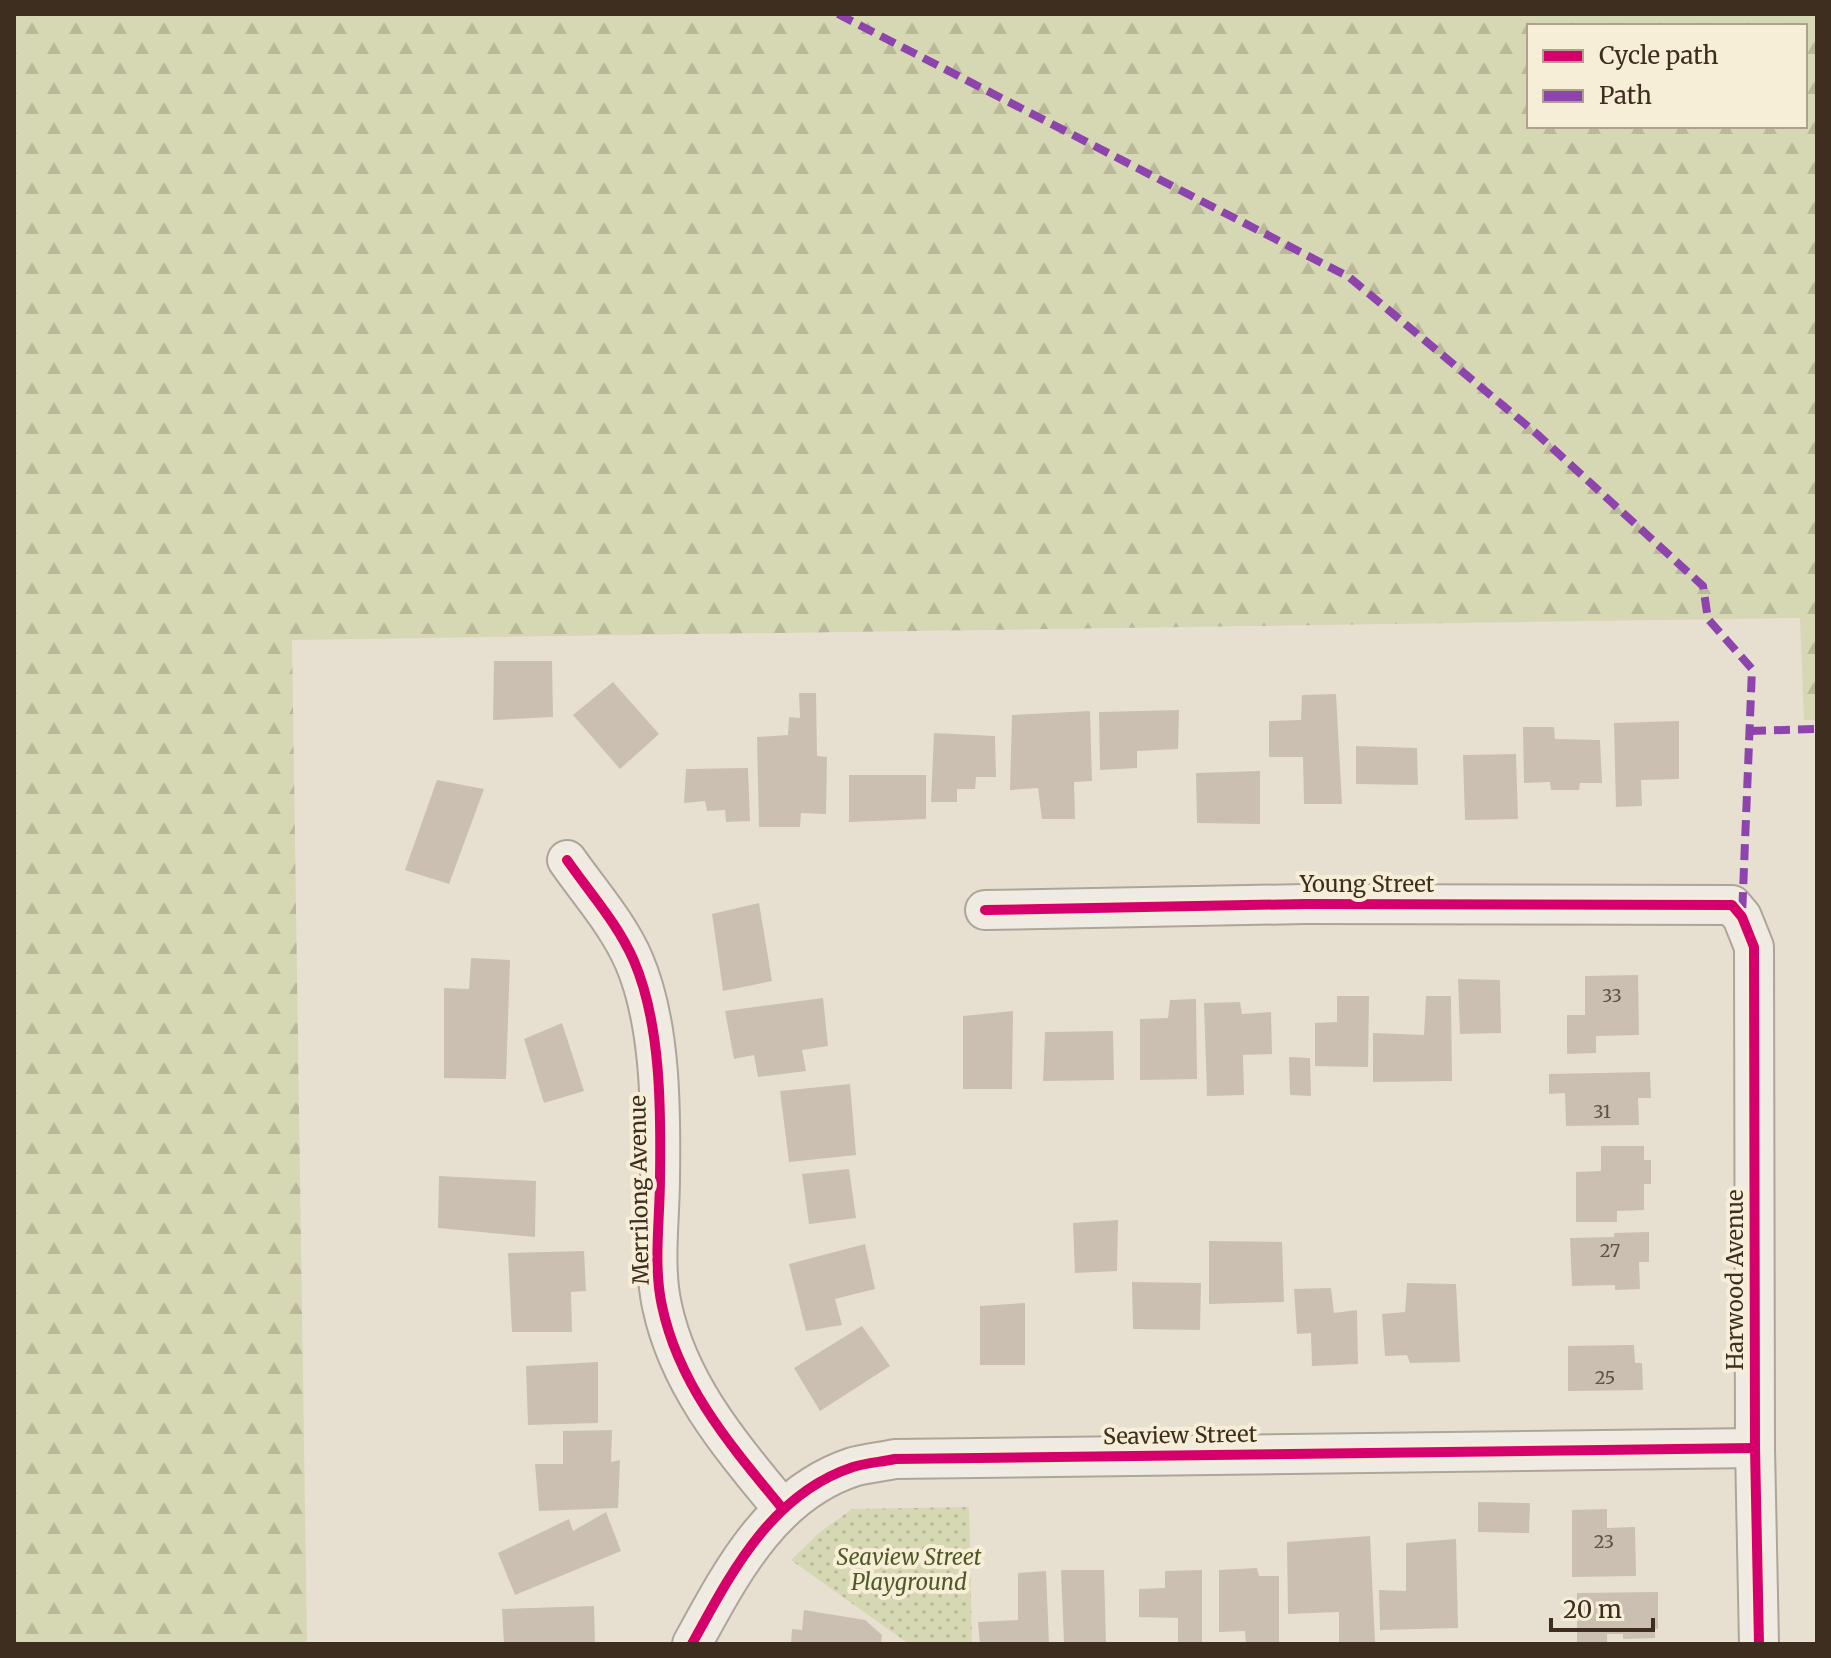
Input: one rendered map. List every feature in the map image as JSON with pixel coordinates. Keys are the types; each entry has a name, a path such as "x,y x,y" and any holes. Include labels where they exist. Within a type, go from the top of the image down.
{"street":[{"name":"Merrilong Avenue","path":"567,860 621,935 635,964 647,1004 659,1103 659,1274 662,1304 677,1354 695,1393 723,1436 782,1508"},
{"name":"Young Street","path":"985,910 1305,904 1732,905 1742,917"},
{"name":"Harwood Avenue","path":"1742,917 1754,947 1755,1448 1759,1644"},
{"name":"Seaview Street","path":"692,1644 746,1551 782,1508 821,1480 855,1466 895,1459 1755,1448"}],"green space":[{"path":"14,14 1817,14 1817,720 1804,720 1800,618 292,640 307,1644 14,1644"},
{"name":"Seaview Street Playground","path":"969,1507 972,1644 909,1644 791,1560 819,1533 852,1509"}],"building":[{"path":"494,661 552,661 553,717 493,720"},
{"path":"613,682 659,734 620,769 573,715"},
{"path":"799,693 816,693 817,756 827,757 826,814 801,813 800,827 759,827 757,737 788,735 789,717 800,718"},
{"path":"1336,694 1342,804 1304,804 1303,757 1269,757 1269,721 1301,720 1302,695"},
{"path":"1179,710 1178,749 1137,751 1137,768 1100,770 1099,712"},
{"path":"1090,711 1092,781 1074,782 1075,819 1042,819 1038,788 1010,790 1012,715"},
{"path":"1679,721 1679,779 1641,780 1642,806 1616,807 1614,723"},
{"path":"1523,727 1554,727 1555,739 1600,740 1602,783 1580,783 1579,790 1551,790 1550,782 1524,783"},
{"path":"934,733 995,736 996,777 976,777 975,789 957,789 957,802 931,802"},
{"path":"1356,746 1417,748 1418,785 1356,784"},
{"path":"1516,754 1518,819 1465,820 1463,755"},
{"path":"748,768 750,821 726,822 725,810 707,811 705,801 684,803 686,769"},
{"path":"1260,771 1260,824 1197,823 1196,773"},
{"path":"849,775 926,775 926,819 849,822"},
{"path":"437,780 484,789 449,884 405,870"},
{"path":"759,903 772,981 723,991 712,914"},
{"path":"471,958 510,960 506,1079 444,1078 444,988 469,989"},
{"path":"1638,975 1639,1035 1596,1036 1596,1053 1567,1054 1567,1015 1585,1015 1585,976"},
{"path":"1458,979 1500,980 1501,1033 1460,1034"},
{"path":"1337,996 1369,996 1368,1067 1315,1066 1315,1023 1337,1022"},
{"path":"1426,996 1451,996 1452,1081 1373,1082 1373,1033 1424,1035"},
{"path":"823,998 828,1046 802,1050 806,1071 758,1077 754,1055 734,1059 725,1011"},
{"path":"1196,999 1197,1079 1140,1080 1140,1019 1168,1018 1170,1000"},
{"path":"1240,1002 1242,1014 1271,1012 1272,1054 1243,1055 1244,1095 1207,1096 1204,1003"},
{"path":"1013,1011 1012,1089 963,1089 963,1016"},
{"path":"562,1023 584,1091 544,1103 524,1039"},
{"path":"1113,1031 1114,1080 1043,1081 1045,1032"},
{"path":"1289,1057 1310,1058 1311,1096 1290,1095"},
{"path":"1650,1072 1651,1098 1638,1098 1639,1125 1566,1126 1565,1093 1549,1094 1549,1074"},
{"path":"850,1084 856,1155 789,1162 780,1091"},
{"path":"1601,1146 1644,1146 1644,1160 1651,1160 1651,1184 1644,1184 1644,1210 1617,1211 1617,1222 1576,1222 1576,1172 1601,1171"},
{"path":"849,1169 856,1218 809,1224 802,1174"},
{"path":"439,1176 536,1181 535,1237 438,1228"},
{"path":"1118,1220 1117,1271 1075,1273 1073,1223"},
{"path":"1649,1232 1649,1262 1639,1262 1640,1289 1615,1290 1615,1285 1572,1286 1570,1238"},
{"path":"1209,1241 1282,1242 1284,1302 1209,1304"},
{"path":"865,1244 875,1289 835,1299 842,1325 806,1331 789,1264"},
{"path":"584,1251 586,1291 571,1292 572,1332 512,1332 508,1253"},
{"path":"1132,1282 1201,1283 1200,1330 1133,1329"},
{"path":"1407,1283 1456,1284 1460,1362 1410,1363 1407,1355 1385,1356 1382,1314 1405,1312"},
{"path":"1331,1288 1334,1313 1357,1310 1358,1364 1312,1366 1311,1333 1297,1334 1294,1289"},
{"path":"1025,1303 1025,1365 980,1365 980,1306"},
{"path":"862,1326 890,1366 820,1411 794,1368"},
{"path":"1634,1345 1635,1363 1642,1363 1643,1390 1568,1391 1568,1346"},
{"path":"598,1362 598,1423 528,1425 526,1366"},
{"path":"612,1430 611,1462 620,1460 618,1508 539,1511 535,1464 563,1464 563,1431"},
{"path":"1478,1502 1530,1503 1529,1533 1478,1532"},
{"path":"1607,1509 1607,1528 1635,1527 1636,1576 1572,1577 1572,1510"},
{"path":"606,1512 621,1551 515,1595 498,1553 569,1519 573,1531"},
{"path":"1370,1536 1375,1642 1339,1642 1339,1612 1288,1614 1287,1542"},
{"path":"1456,1539 1458,1628 1380,1630 1379,1590 1406,1591 1406,1543"},
{"path":"1257,1568 1259,1576 1279,1576 1279,1644 1246,1644 1245,1631 1219,1632 1219,1570"},
{"path":"1061,1570 1104,1570 1106,1644 1064,1644"},
{"path":"1202,1570 1202,1644 1178,1644 1178,1618 1139,1617 1139,1589 1165,1588 1165,1571"},
{"path":"1046,1571 1049,1644 980,1644 978,1622 1018,1620 1018,1573"},
{"path":"1658,1592 1658,1629 1655,1629 1655,1638 1623,1639 1623,1634 1607,1634 1607,1644 1577,1644 1577,1593"},
{"path":"594,1606 595,1644 504,1644 502,1609"},
{"path":"804,1610 865,1620 882,1635 881,1644 791,1644 792,1629 802,1630"}],"marked path":[{"path":"838,14 1349,277 1537,434 1703,586 1708,619 1752,669 1742,917"},
{"path":"1750,731 1817,729"}],"cycle path":[{"path":"567,860 612,921 627,947 650,1012 659,1096 658,1274 670,1335 681,1363 709,1414 782,1508"},
{"path":"985,910 1305,904 1732,905 1742,917 1754,947 1755,1448 1759,1644"},
{"path":"692,1644 738,1564 776,1516 824,1479 853,1467 895,1459 1755,1448"}]}
